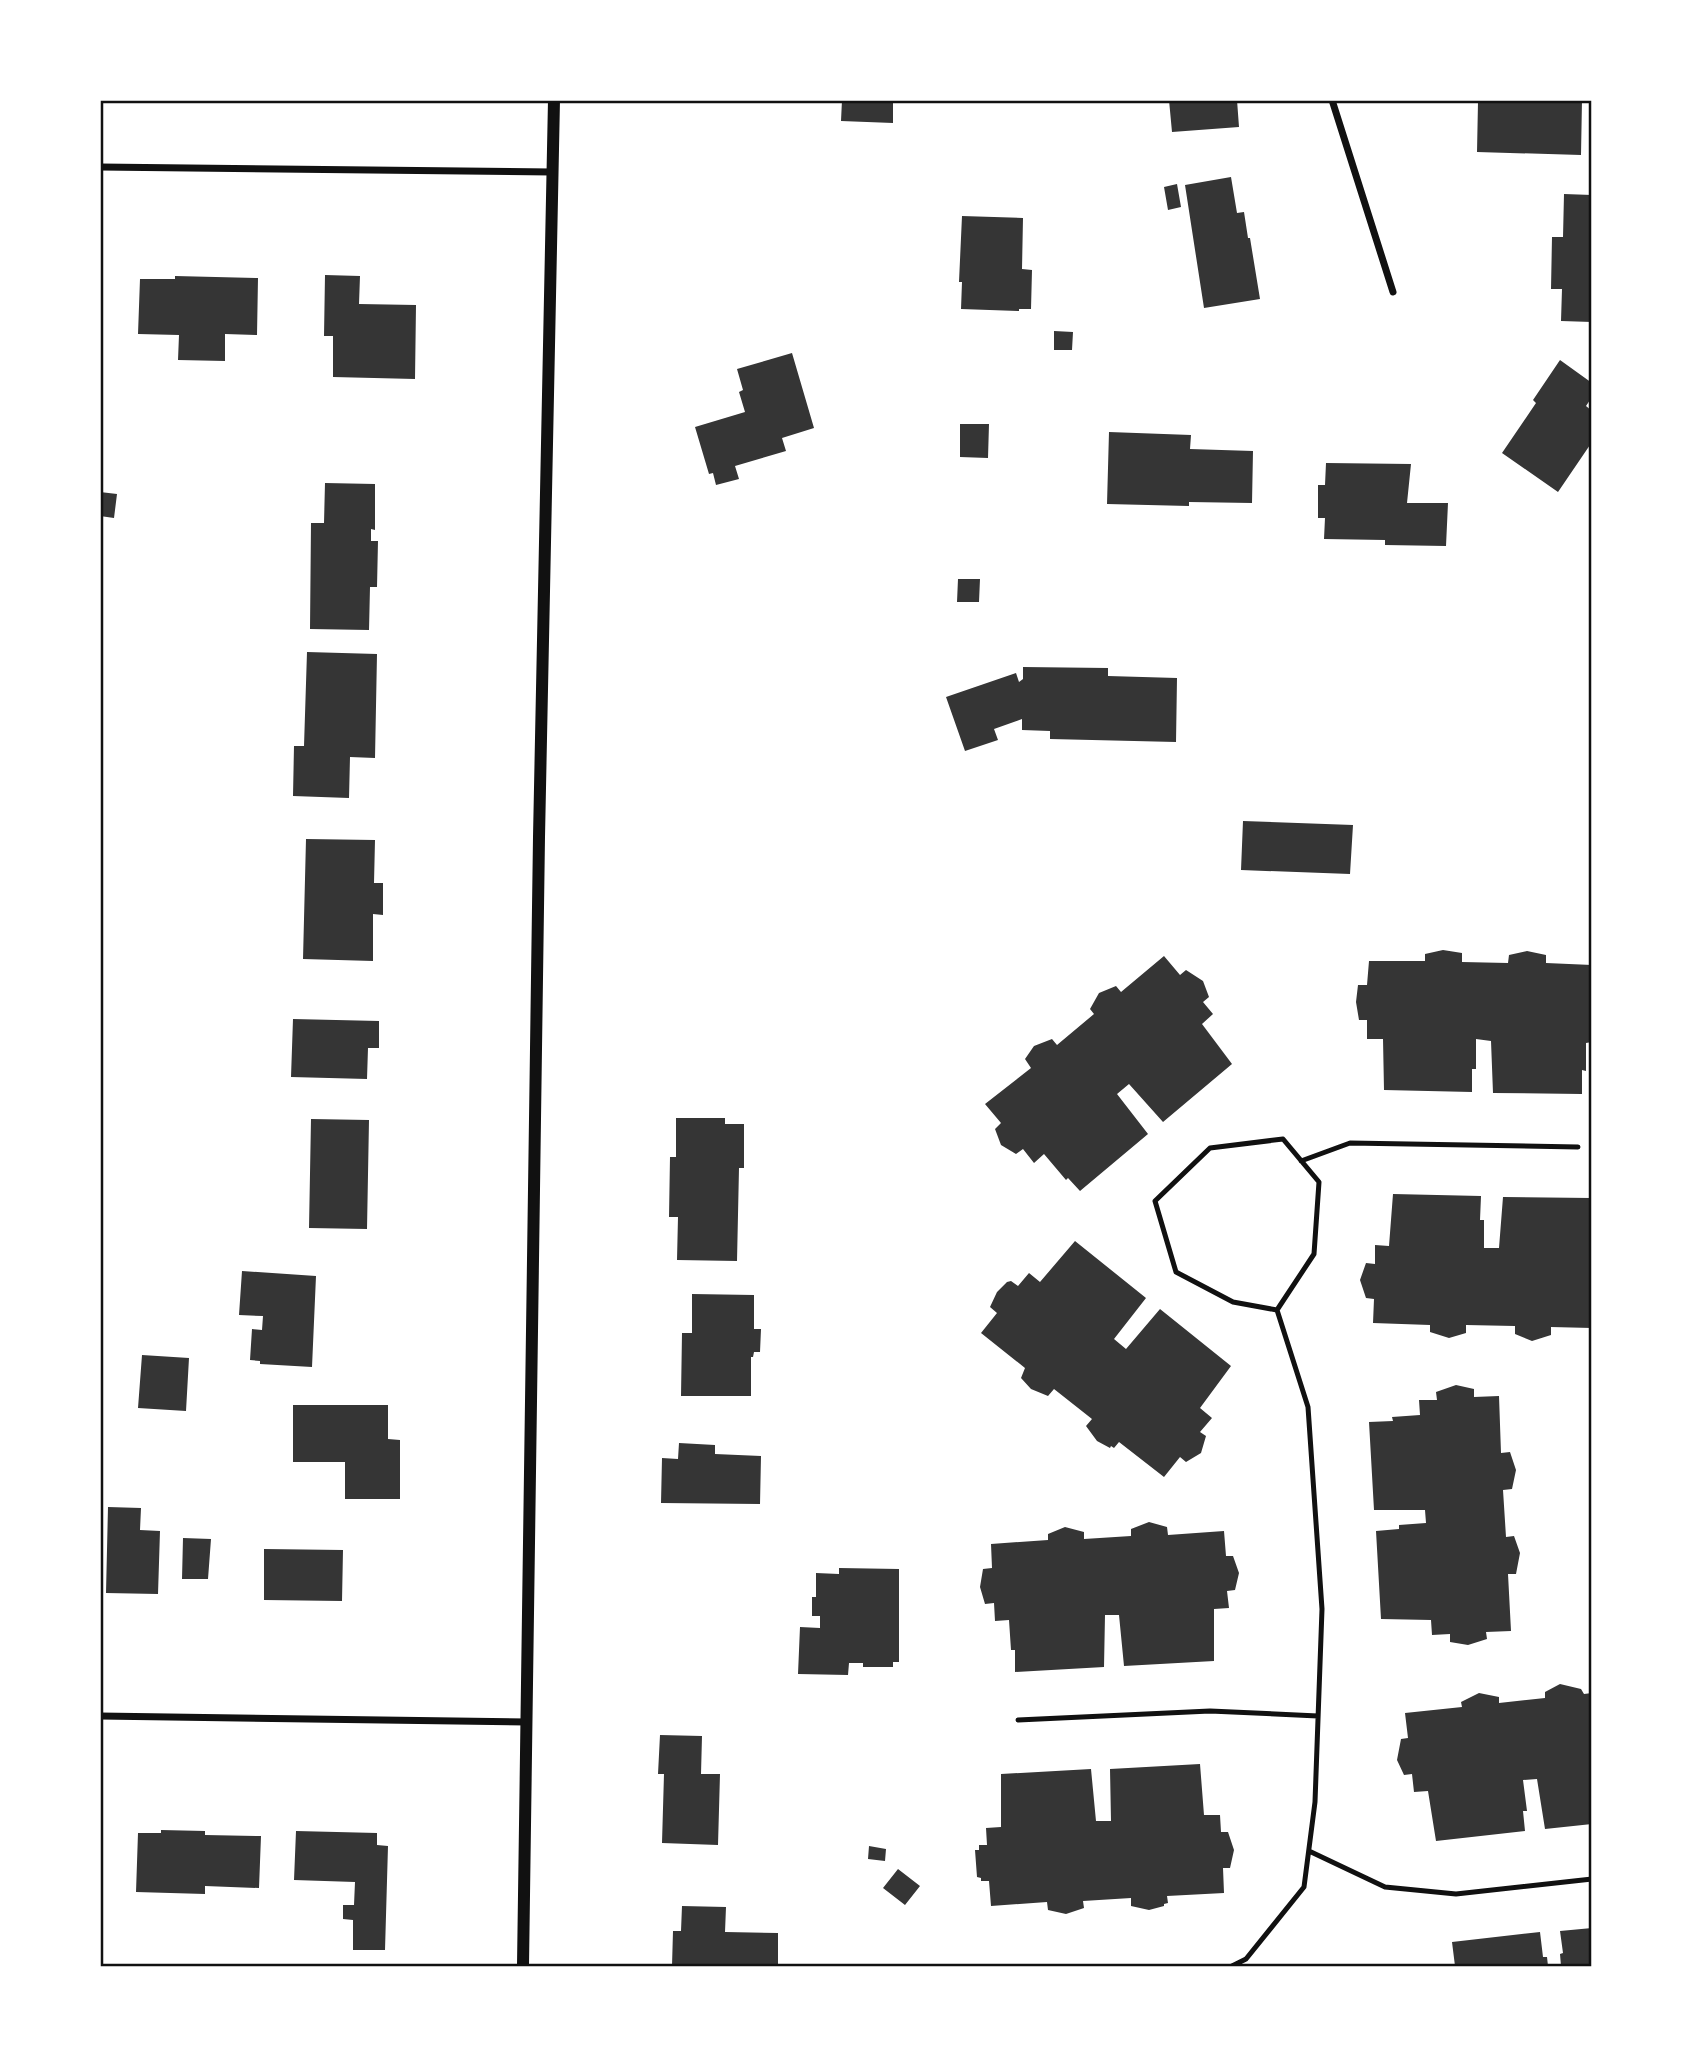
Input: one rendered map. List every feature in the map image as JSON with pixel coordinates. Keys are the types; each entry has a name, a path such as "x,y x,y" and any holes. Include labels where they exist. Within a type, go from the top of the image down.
{"street":[{"path":"523,1966 539,836 554,100"},
{"path":"1332,100 1393,292"},
{"path":"100,167 552,172"},
{"path":"100,1716 527,1722"}],"lane":[{"path":"1283,1139 1319,1182 1314,1254 1277,1310 1233,1302 1176,1272 1155,1201 1210,1148 1283,1139"},
{"path":"1301,1161 1350,1143 1578,1147"},
{"path":"1232,1966 1246,1959 1304,1887 1315,1802 1322,1609 1308,1407 1277,1310"},
{"path":"1018,1720 1210,1712 1318,1716"},
{"path":"1309,1851 1385,1887 1456,1894 1592,1879"}],"building":[{"path":"842,100 893,100 893,123 841,121"},
{"path":"1169,100 1237,100 1239,127 1172,132"},
{"path":"1513,100 1582,100 1581,155 1477,152 1478,102 1513,103"},
{"path":"1231,177 1237,213 1244,212 1260,299 1204,308 1185,185"},
{"path":"1177,184 1181,207 1168,210 1164,187"},
{"path":"1564,194 1592,195 1592,322 1561,321 1562,289 1551,289 1552,237 1563,237"},
{"path":"962,216 1023,218 1022,269 1032,270 1031,309 961,309 962,282 959,282"},
{"path":"325,275 360,276 359,304 416,305 415,379 333,377 333,336 324,336"},
{"path":"175,276 258,278 257,335 225,334 225,361 178,360 179,335 138,334 140,279 175,279"},
{"path":"1054,331 1073,332 1072,350 1054,350"},
{"path":"792,353 814,428 782,438 786,451 735,466 739,479 716,485 713,473 709,474 695,427 745,412 739,392 743,390 737,369"},
{"path":"1560,360 1592,383 1592,397 1586,406 1592,411 1592,442 1558,492 1502,453 1536,403 1533,400"},
{"path":"960,424 989,424 988,458 960,457"},
{"path":"1109,432 1191,435 1190,449 1253,451 1252,503 1189,502 1189,506 1107,504"},
{"path":"1326,463 1411,464 1407,503 1448,503 1446,546 1385,545 1385,540 1324,539 1325,518 1318,518 1318,485 1325,485"},
{"path":"325,483 375,484 375,530 371,529 371,541 378,541 377,587 370,587 369,630 310,629 311,523 324,523"},
{"path":"100,492 117,494 114,518 100,516"},
{"path":"958,579 980,579 979,602 957,602"},
{"path":"307,652 377,654 375,758 350,757 349,798 293,796 294,746 304,746"},
{"path":"1023,667 1108,668 1108,676 1177,678 1176,742 1050,739 1050,731 1022,730 1022,719 994,729 998,740 965,751 946,697 1016,673 1019,682 1023,679"},
{"path":"1243,821 1353,825 1350,874 1241,870"},
{"path":"306,839 375,840 374,883 383,883 383,915 373,914 373,961 303,959"},
{"path":"1443,950 1462,953 1462,962 1508,963 1509,955 1527,951 1546,955 1546,963 1592,965 1592,1042 1586,1043 1586,1071 1582,1070 1582,1094 1493,1093 1491,1041 1476,1039 1476,1069 1472,1069 1472,1092 1384,1090 1383,1039 1367,1039 1367,1020 1359,1020 1356,1002 1358,985 1367,985 1369,961 1425,961 1425,954"},
{"path":"1164,956 1180,975 1186,970 1203,981 1209,997 1203,1002 1213,1014 1202,1024 1232,1064 1163,1122 1129,1084 1117,1094 1148,1134 1080,1191 1068,1178 1066,1180 1044,1154 1034,1163 1023,1149 1016,1154 1001,1145 995,1129 1001,1123 985,1104 1031,1068 1025,1059 1034,1046 1052,1039 1057,1045 1094,1014 1090,1009 1099,993 1116,986 1121,992"},
{"path":"293,1019 379,1021 379,1048 368,1048 367,1079 291,1077"},
{"path":"676,1118 725,1118 725,1124 744,1124 744,1168 739,1168 737,1261 677,1260 678,1217 669,1217 670,1157 676,1157"},
{"path":"311,1119 369,1120 367,1229 309,1228"},
{"path":"1393,1194 1481,1196 1480,1220 1484,1220 1484,1248 1499,1248 1503,1197 1591,1198 1592,1328 1551,1327 1551,1335 1532,1341 1515,1334 1515,1326 1466,1325 1466,1333 1449,1338 1430,1332 1430,1325 1373,1323 1374,1299 1366,1298 1360,1280 1366,1263 1375,1264 1375,1245 1389,1246"},
{"path":"1075,1241 1146,1298 1114,1339 1126,1349 1160,1309 1231,1366 1200,1408 1212,1418 1200,1432 1206,1436 1201,1453 1186,1462 1180,1457 1164,1477 1119,1442 1114,1448 1110,1448 1097,1441 1086,1426 1092,1419 1054,1389 1048,1396 1031,1389 1021,1378 1025,1368 981,1333 997,1313 990,1307 997,1292 1007,1282 1011,1281 1018,1286 1029,1273 1040,1282"},
{"path":"242,1271 316,1276 312,1367 260,1364 260,1361 250,1360 252,1329 262,1330 263,1316 239,1315"},
{"path":"692,1294 754,1295 754,1329 761,1329 760,1352 754,1352 751,1357 751,1396 681,1396 682,1333 692,1333"},
{"path":"142,1355 189,1358 186,1411 138,1408"},
{"path":"1456,1385 1474,1389 1474,1397 1499,1396 1501,1453 1510,1452 1516,1470 1512,1489 1503,1490 1506,1537 1514,1536 1520,1553 1516,1574 1508,1574 1511,1631 1486,1632 1487,1639 1468,1645 1450,1642 1450,1634 1432,1635 1431,1620 1381,1619 1376,1531 1399,1529 1399,1525 1426,1523 1425,1510 1374,1510 1369,1422 1393,1421 1392,1417 1420,1415 1419,1400 1437,1400 1436,1392"},
{"path":"293,1405 388,1405 388,1439 400,1440 400,1499 345,1499 345,1462 293,1462"},
{"path":"679,1443 715,1445 715,1454 761,1456 760,1504 661,1503 662,1458 678,1459"},
{"path":"108,1507 141,1508 140,1530 160,1531 158,1594 106,1593"},
{"path":"1149,1522 1167,1527 1168,1535 1224,1531 1226,1556 1233,1556 1239,1573 1235,1590 1227,1591 1229,1608 1214,1609 1214,1661 1124,1666 1119,1615 1105,1615 1104,1667 1015,1672 1015,1650 1011,1650 1009,1620 995,1621 994,1603 985,1604 980,1587 983,1569 992,1568 991,1544 1048,1540 1048,1534 1065,1527 1084,1532 1084,1539 1131,1536 1131,1529"},
{"path":"183,1538 211,1539 208,1579 182,1579"},
{"path":"264,1549 343,1550 342,1601 264,1600"},
{"path":"839,1568 899,1569 899,1662 893,1662 893,1667 863,1667 863,1663 849,1663 848,1675 798,1674 800,1627 820,1628 820,1616 812,1616 812,1597 816,1597 816,1573 839,1574"},
{"path":"1560,1684 1581,1689 1584,1694 1592,1693 1592,1824 1545,1829 1537,1779 1523,1780 1527,1811 1523,1811 1525,1831 1436,1841 1428,1791 1414,1792 1412,1774 1404,1775 1397,1760 1401,1739 1408,1738 1405,1713 1462,1707 1461,1702 1479,1693 1499,1697 1499,1703 1545,1698 1545,1692"},
{"path":"660,1735 702,1736 701,1774 720,1774 718,1845 662,1843 664,1774 658,1774"},
{"path":"1200,1764 1204,1815 1220,1815 1221,1832 1228,1832 1234,1850 1230,1868 1223,1868 1224,1893 1167,1896 1168,1903 1149,1910 1131,1906 1131,1898 1083,1901 1084,1908 1066,1914 1048,1910 1047,1902 991,1906 989,1881 981,1881 981,1878 977,1877 975,1850 979,1850 979,1845 987,1845 986,1828 1001,1827 1001,1774 1091,1769 1096,1821 1111,1821 1110,1769"},
{"path":"161,1830 205,1831 205,1835 261,1836 259,1888 205,1886 205,1894 136,1892 138,1833 161,1833"},
{"path":"296,1831 377,1833 377,1845 388,1846 385,1950 353,1950 353,1920 343,1919 343,1905 354,1905 355,1882 294,1880"},
{"path":"869,1846 886,1849 885,1861 868,1859"},
{"path":"898,1869 920,1886 905,1905 883,1888"},
{"path":"682,1906 726,1907 725,1932 778,1933 778,1966 672,1966 673,1931 681,1931"},
{"path":"1592,1928 1592,1966 1561,1966 1560,1954 1563,1953 1560,1931"},
{"path":"1540,1932 1543,1957 1547,1957 1548,1966 1455,1966 1452,1942"}]}
